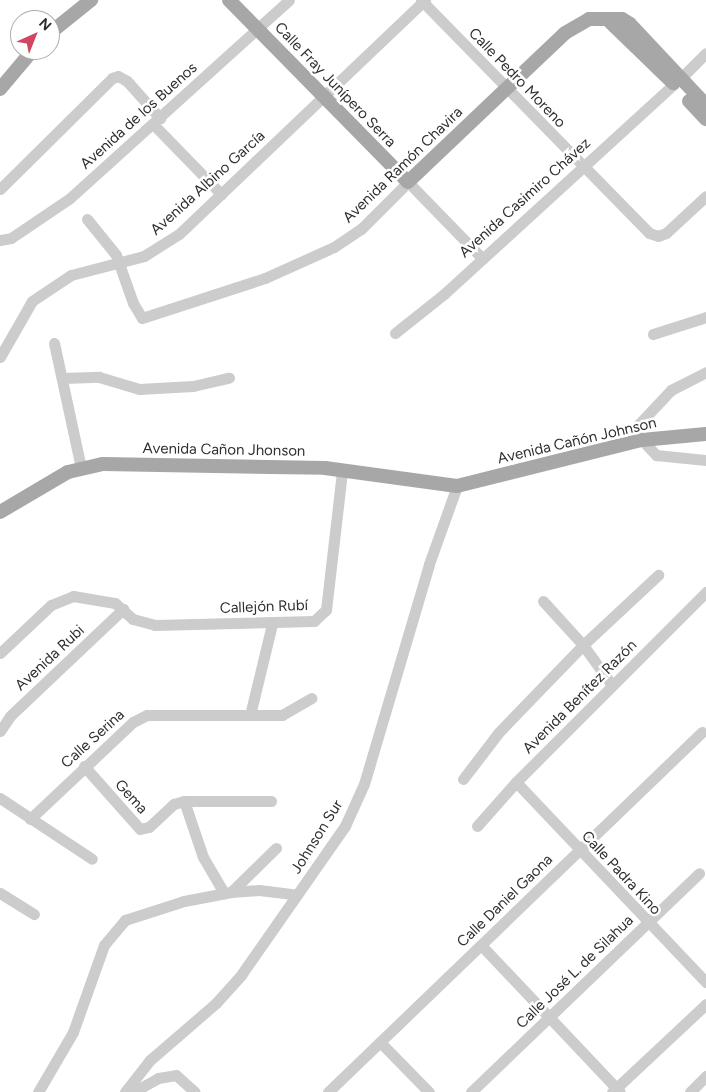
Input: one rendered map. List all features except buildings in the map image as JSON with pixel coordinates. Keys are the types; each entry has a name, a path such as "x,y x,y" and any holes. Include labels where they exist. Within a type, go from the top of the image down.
{"main road":[{"path":"60,24 91,0"},
{"name":"Calle Fray Junípero Serra","path":"229,0 408,182"},
{"name":"Avenida Ramón Chavira","path":"408,182 571,28 594,17 608,20 622,19 630,24 677,81"},
{"path":"0,89 25,60"},
{"path":"677,81 706,105"},
{"path":"677,81 706,119"},
{"name":"Avenida Cañón Johnson","path":"457,486 642,440 706,434"},
{"name":"Avenida Cañon Jhonson","path":"0,512 81,468 103,464 280,466 342,471 457,486"}],"street":[{"name":"Avenida de los Buenos","path":"0,240 11,238 70,198 289,0"},
{"name":"Calle Pedro Moreno","path":"423,1 505,90 649,233 658,236 666,233 706,196"},
{"name":"Avenida Albino García","path":"0,357 25,311 40,295 82,271 120,263 159,248 221,194 423,1"},
{"name":"Avenida Casimiro Chávez","path":"395,333 444,294 481,257 706,54"},
{"path":"0,189 112,78 118,76 126,81 156,121 221,194"},
{"name":"Calle Fray Junípero Serra","path":"408,182 481,257"},
{"name":"Avenida Ramón Chavira","path":"120,263 139,316 154,316 266,278 334,247 361,229 408,182"},
{"path":"87,219 107,241 120,263"},
{"path":"653,334 706,316"},
{"path":"54,343 81,468"},
{"path":"626,444 638,424 671,390 706,372"},
{"path":"63,378 98,377 130,388 147,389 193,386 229,378"},
{"path":"642,440 656,455 706,460"},
{"name":"Callejón Rubí","path":"0,653 51,605 66,597 112,602 133,619 155,625 314,622 326,610 342,471"},
{"name":"Johnson Sur","path":"124,1092 150,1060 216,1003 241,975 345,826 364,784 429,564 457,486"},
{"path":"462,779 499,732 583,645 658,575"},
{"name":"Avenida Benítez Razón","path":"477,826 516,782 706,592"},
{"path":"542,602 583,645 612,685"},
{"name":"Avenida Rubi","path":"0,731 10,716 123,609"},
{"path":"250,715 272,624"},
{"name":"Calle Serina","path":"30,819 132,722 147,715 288,714 312,698"},
{"name":"Calle Daniel Gaona","path":"328,1092 702,732"},
{"name":"Gema","path":"84,766 140,829 149,827 174,804 184,801"},
{"name":"Calle Padra Kino","path":"516,782 647,924 706,982"},
{"path":"0,798 92,859"},
{"path":"227,892 203,857 184,801 271,801"},
{"path":"227,892 276,848"},
{"name":"Calle José L. de Silahua","path":"471,1092 699,873"},
{"path":"38,1092 73,1032 101,952 116,927 135,915 227,892 259,890 297,895"},
{"path":"0,893 34,914"},
{"path":"481,945 616,1091 706,1004"},
{"path":"380,1042 428,1092"},
{"path":"133,1092 158,1078 176,1075 195,1092"},
{"path":"690,1092 706,1076"}]}
